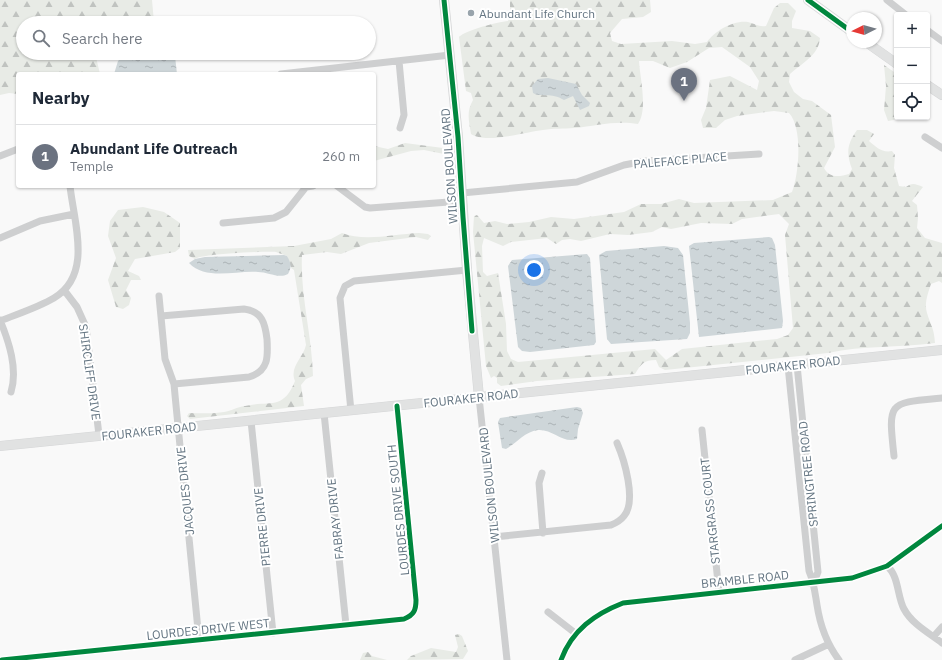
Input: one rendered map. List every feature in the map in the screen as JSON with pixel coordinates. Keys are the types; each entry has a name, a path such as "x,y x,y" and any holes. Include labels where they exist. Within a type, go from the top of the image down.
{"main road":[{"name":"WILSON BOULEVARD","path":"444,0 458,137 467,270 479,397"},
{"path":"808,0 846,28"},
{"path":"874,48 894,62"},
{"path":"930,87 942,96"},
{"name":"FOURAKER ROAD","path":"0,446 942,350"}],"street":[{"path":"887,0 902,12"},
{"path":"930,32 942,40"},
{"path":"323,72 450,55"},
{"path":"398,61 404,115 400,128"},
{"path":"925,137 942,148"},
{"path":"0,156 16,150"},
{"name":"PALEFACE PLACE","path":"340,188 360,204 370,208 577,182 624,165 645,161 759,154"},
{"path":"11,392 14,382 11,354 0,320 50,300 64,290 76,274 79,257 70,188"},
{"path":"223,223 280,216 305,188"},
{"path":"0,238 45,220 74,214"},
{"path":"351,411 340,298 343,289 354,281 467,270"},
{"name":"SHIRCLIFF DRIVE","path":"64,290 77,307 86,327 100,436"},
{"name":"JACQUES DRIVE","path":"160,296 165,359 174,384 199,640"},
{"path":"161,316 244,309 254,310 262,318 265,324 268,356 265,366 260,372 249,376 174,384"},
{"name":"SPRINGTREE ROAD","path":"793,366 809,571 814,582 820,620 829,644 839,660"},
{"name":"WILSON BOULEVARD","path":"479,397 507,660"},
{"path":"894,456 890,426 894,409 900,403 908,401 942,398"},
{"name":"LOURDES DRIVE SOUTH","path":"397,406 416,600 414,612"},
{"name":"FABRAY DRIVE","path":"324,413 346,625"},
{"name":"PIERRE DRIVE","path":"251,420 273,633"},
{"name":"STARGRASS COURT","path":"702,430 719,592"},
{"path":"494,538 611,525 625,516 629,506 628,479 624,458 617,442"},
{"path":"542,473 539,483 542,533"},
{"name":"BRAMBLE ROAD","path":"561,660 575,633 595,617 623,603 852,578 887,566 942,526"},
{"path":"887,566 895,580 899,600 904,609 914,622 942,642"},
{"name":"LOURDES DRIVE WEST","path":"2,660 404,619 414,612"},
{"path":"548,612 575,633"},
{"path":"934,636 942,627"},
{"path":"796,660 829,644"}],"green space":[{"path":"0,0 152,0 153,16 16,16 16,60 97,60 100,72 16,72 16,94 9,93 0,95"},
{"path":"510,0 650,0 651,12 643,17 622,19 610,33 612,41 621,44 672,41 695,44 707,42 720,30 736,23 748,22 759,26 766,26 774,8 780,3 788,3 796,11 792,21 792,28 810,31 820,38 817,49 805,62 790,74 789,82 794,92 803,99 812,101 831,115 835,147 824,168 826,171 835,176 849,174 852,169 848,153 849,144 857,130 867,130 874,134 869,141 879,149 892,151 895,155 894,168 899,186 906,187 910,184 914,184 923,187 912,201 917,205 917,228 925,238 942,243 942,283 939,281 931,284 926,302 926,310 933,330 935,343 841,350 828,353 665,370 659,367 656,360 652,360 643,363 635,374 537,381 501,386 497,383 497,378 494,376 491,378 486,366 473,232 474,216 477,215 484,223 495,221 507,224 529,222 551,217 574,219 624,212 641,204 661,204 679,199 694,203 773,200 792,192 798,163 798,140 793,120 789,113 774,111 737,116 725,120 716,128 703,128 701,120 706,108 710,80 730,76 757,90 759,81 750,67 722,47 709,48 687,62 670,68 653,61 639,61 643,94 643,111 638,124 614,123 551,129 495,138 477,137 471,134 469,109 473,100 471,93 466,91 459,37 475,29 508,21 510,16","holes":["779,214 789,224 785,235 793,328 788,335 777,339 682,349 666,360 655,349 518,362 511,359 507,351 506,324 498,273 487,276 483,272 482,246 484,238 503,246 511,242 547,238 556,244 562,240 570,239 581,241 610,234 628,235 652,232 662,227 671,229 701,223 732,224 742,219"]},
{"path":"884,65 894,72 894,120 888,121 884,110 886,86"},
{"path":"405,143 443,148 444,154 424,150 411,151 376,160 376,146 388,149"},
{"path":"143,207 164,212 180,223 180,248 175,252 135,259 128,271 139,276 141,280 131,280 126,290 131,298 129,305 123,309 116,307 108,280 116,258 108,236 110,221 118,210"},
{"path":"342,233 360,237 380,237 419,233 428,234 431,236 428,240 416,237 369,243 341,254 327,252 302,255 304,300 311,345 313,376 306,379 301,385 304,406 190,419 187,416 189,413 220,413 254,404 280,401 286,397 295,381 295,367 306,345 294,270 291,268 287,256 276,252 259,252 220,254 195,259 189,256 188,250 294,246 331,239"},
{"path":"459,634 462,636 468,651 463,659 407,660 411,656 431,648 456,652 458,647 455,635"},
{"path":"368,652 372,656 387,660 360,660 363,653"}],"water":[{"path":"175,60 177,72 115,72 118,61"},
{"path":"548,78 576,84 582,95 590,103 589,106 580,110 573,96 564,100 555,96 533,93 532,86 538,79"},
{"path":"772,238 775,245 783,321 782,328 699,337 689,246 694,243"},
{"path":"664,246 678,248 683,255 690,323 690,333 687,339 611,344 607,339 599,255 606,251"},
{"path":"587,254 590,258 596,342 594,345 530,352 522,351 518,347 508,266 512,260"},
{"path":"284,255 288,258 290,269 288,274 281,276 262,272 222,274 204,272 189,263 195,259 205,257"},
{"path":"577,407 581,408 583,413 578,429 577,439 567,440 543,430 538,430 525,435 506,449 502,448 498,422 500,418"}],"cycle path":[{"path":"444,0 458,137 472,331"},
{"path":"808,0 846,28"},
{"path":"2,660 404,619 410,616 416,607 416,600 397,406"},
{"path":"561,660 571,640 586,624 603,612 623,603 852,578 887,566 942,526"}],"place":[{"name":"Abundant Life Church","path":"471,13"},
{"name":"Abundant Life Outreach","path":"684,101"}]}
